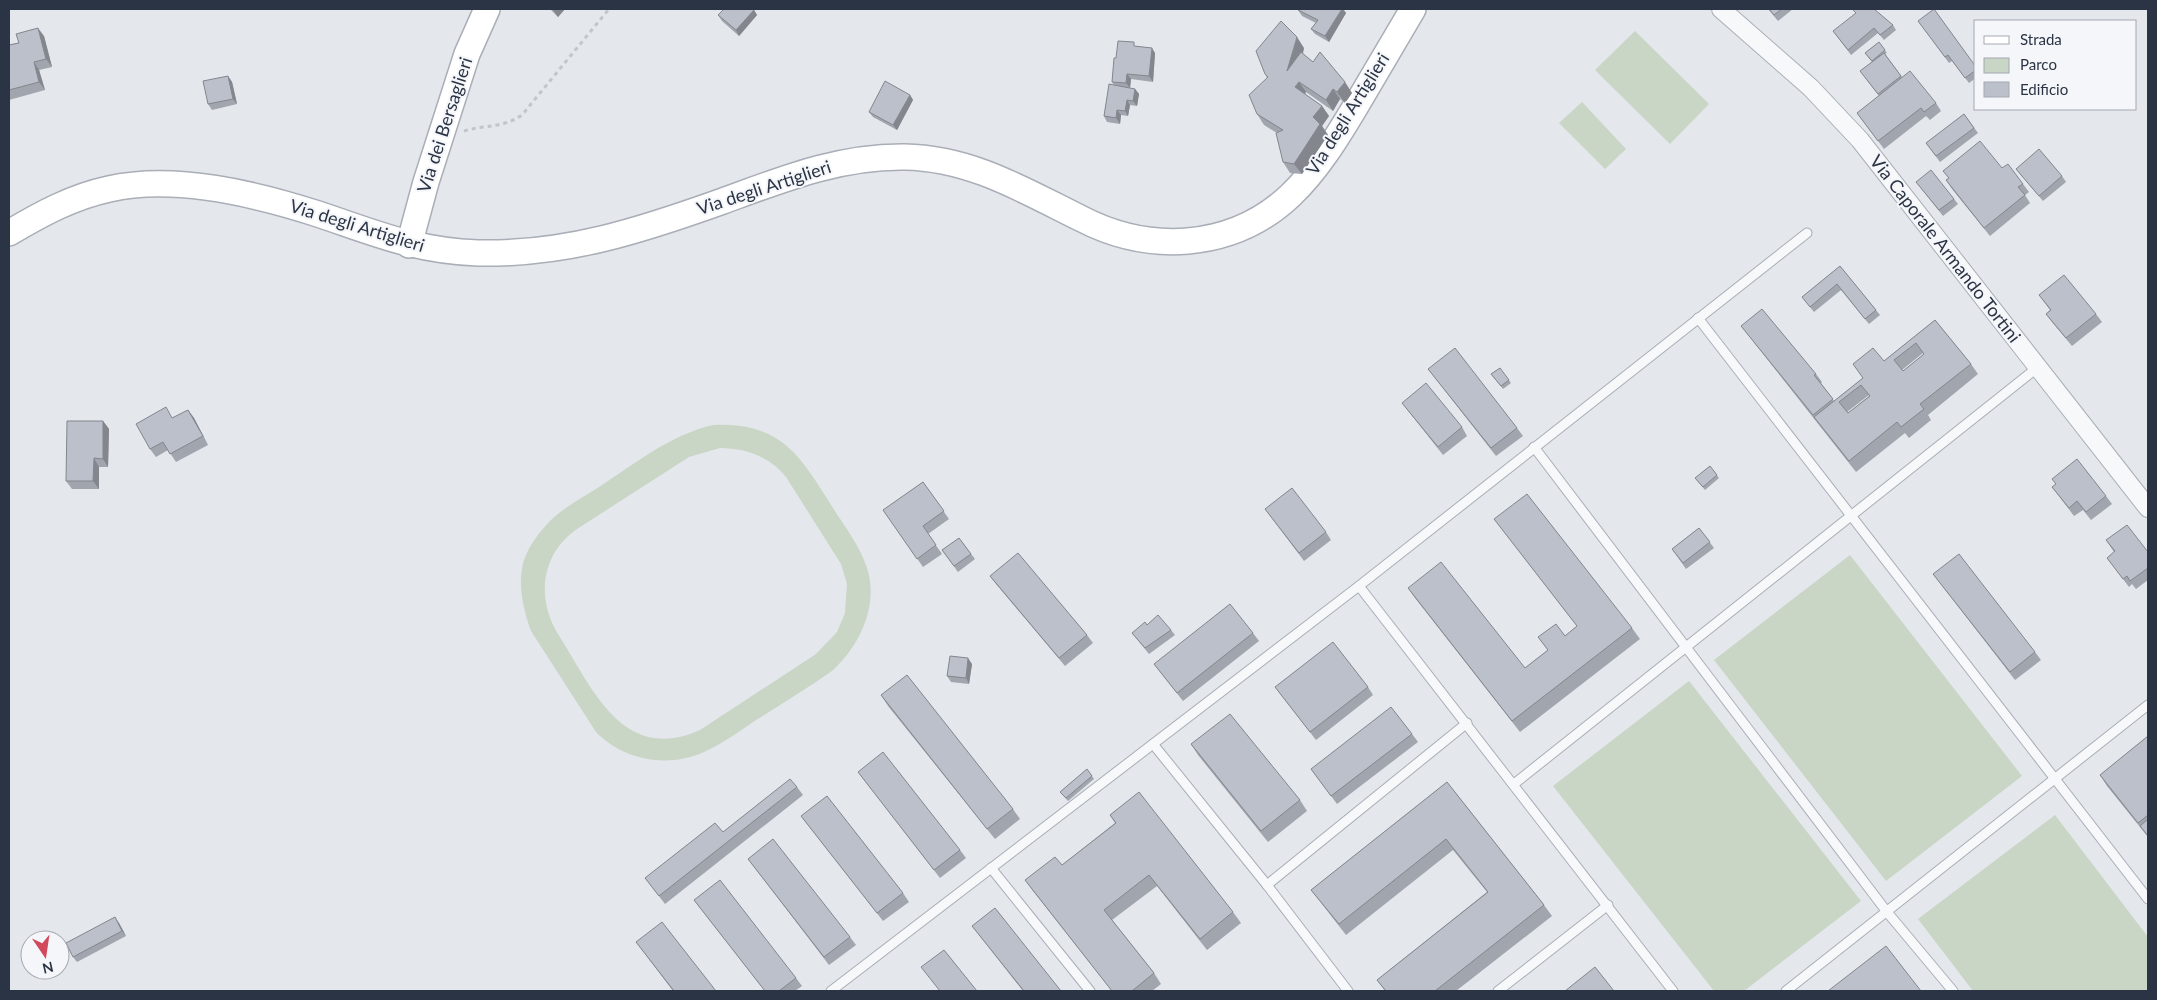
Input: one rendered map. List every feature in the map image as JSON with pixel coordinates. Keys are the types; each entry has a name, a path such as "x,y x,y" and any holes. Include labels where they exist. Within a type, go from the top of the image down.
{"street":[{"name":"Via dei Bersaglieri","path":"409,245 426,182 467,54 487,9"},
{"name":"Via degli Artiglieri","path":"9,232 55,207 92,193 132,185 169,184 224,191 276,201 409,245 484,253 526,252 568,247 687,214 808,170 860,159 895,157 940,160 979,170 1013,184 1096,226 1125,235 1156,241 1175,242 1213,237 1244,227 1266,216 1288,199 1310,176 1332,145 1413,9"},
{"name":"Via Caporale Armando Tortini","path":"1721,9 1794,73 1848,127 2148,508"}],"lane":[{"path":"831,991 1359,586 1807,233"},
{"path":"1698,318 2148,899"},
{"path":"1514,784 2038,368"},
{"path":"1534,447 1887,912 1953,991"},
{"path":"1359,586 1673,991"},
{"path":"1786,991 2056,780 2148,705"},
{"path":"1267,886 1467,723"},
{"path":"1153,744 1348,991"},
{"path":"991,868 1090,991"},
{"path":"1498,991 1608,905"}],"path":[{"path":"441,135 455,134 474,128 504,125 522,115 610,9"}],"green space":[{"path":"1635,31 1709,104 1670,144 1595,70"},
{"path":"1582,102 1626,149 1605,169 1559,123"},
{"path":"713,425 756,429 773,436 799,458 821,489 860,552 867,568 870,582 869,610 865,624 851,650 832,671 815,683 725,741 702,753 674,760 646,759 619,749 607,742 596,732 531,631 522,596 522,569 526,554 532,543 557,514 654,451 697,430","holes":["720,448 748,452 765,459 786,477 841,564 847,584 845,613 837,632 816,654 700,730 673,738 650,737 630,729 613,715 597,697 558,634 551,620 545,592 549,564 565,539 577,529 689,457"]},
{"path":"1850,555 2022,776 1886,881 1714,660"},
{"path":"1689,681 1861,901 1744,991 1714,991 1553,786"},
{"path":"2055,815 2148,937 2148,991 1973,991 1918,919"}],"building":[{"path":"724,9 754,10 736,30 718,15"},
{"path":"1299,9 1342,9 1325,36 1311,29 1318,20"},
{"path":"1769,9 1782,9 1774,15"},
{"path":"1852,9 1874,9 1893,25 1880,35 1874,28 1848,50 1833,31 1856,13"},
{"path":"1934,9 1974,64 1974,71 1965,78 1948,55 1945,57 1918,21"},
{"path":"1281,21 1297,37 1287,71 1301,52 1313,62 1320,52 1345,82 1337,92 1333,89 1326,100 1299,82 1295,87 1322,106 1313,117 1320,124 1294,164 1283,162 1276,133 1283,130 1257,114 1249,95 1268,77 1256,51"},
{"path":"38,28 46,59 34,62 39,82 9,90 9,45 19,43 16,34"},
{"path":"1118,41 1134,42 1134,46 1152,48 1149,76 1127,74 1126,83 1112,82"},
{"path":"1879,42 1885,50 1872,61 1865,53"},
{"path":"1884,53 1901,76 1878,94 1860,71"},
{"path":"1910,71 1936,103 1924,112 1921,108 1878,141 1857,113"},
{"path":"228,76 233,99 208,104 203,81"},
{"path":"885,81 910,95 893,125 869,112"},
{"path":"1109,84 1135,89 1133,101 1127,100 1125,111 1117,110 1116,118 1104,116"},
{"path":"1964,114 1974,128 1936,156 1926,143"},
{"path":"1980,141 2002,168 2008,164 2023,184 2018,187 2025,195 1984,228 1946,180 1949,178 1943,171"},
{"path":"2039,149 2062,176 2039,196 2016,169"},
{"path":"1931,170 1954,199 1939,210 1916,182"},
{"path":"1840,266 1876,310 1865,319 1837,284 1810,307 1802,297"},
{"path":"2064,275 2096,314 2066,338 2046,314 2051,310 2039,295"},
{"path":"1762,309 1816,374 1814,375 1833,399 1813,415 1741,326"},
{"path":"1935,320 1971,364 1920,404 1924,409 1901,427 1897,422 1849,461 1814,417 1863,378 1853,364 1873,348 1884,361","holes":["1916,343 1924,354 1903,371 1894,360","1861,385 1870,396 1848,413 1839,402"]},
{"path":"1455,348 1517,428 1491,448 1428,369"},
{"path":"1500,368 1509,380 1501,386 1491,374"},
{"path":"1426,383 1462,427 1438,447 1402,403"},
{"path":"166,407 172,418 188,410 203,436 170,454 163,442 150,449 136,424"},
{"path":"67,421 103,421 103,459 94,458 93,481 66,481"},
{"path":"2077,459 2106,496 2086,512 2077,501 2069,508 2052,487 2056,484 2052,479"},
{"path":"1710,466 1717,475 1703,487 1695,478"},
{"path":"923,482 944,511 923,526 936,545 917,559 883,510"},
{"path":"1292,488 1326,532 1299,553 1265,509"},
{"path":"1527,494 1632,628 1512,721 1408,588 1441,562 1525,668 1548,650 1538,637 1556,624 1565,636 1577,626 1494,519"},
{"path":"2127,525 2148,552 2148,568 2130,581 2127,576 2123,579 2107,558 2115,551 2106,540"},
{"path":"1699,528 1710,542 1683,563 1672,549"},
{"path":"959,538 971,554 954,566 942,550"},
{"path":"1018,553 1087,635 1059,658 990,576"},
{"path":"1959,554 2035,652 2010,672 1933,574"},
{"path":"1230,604 1253,633 1177,693 1154,664"},
{"path":"1158,615 1171,630 1145,648 1132,633 1145,622 1147,625"},
{"path":"1333,642 1368,687 1310,732 1275,687"},
{"path":"950,656 968,658 966,678 947,676"},
{"path":"907,675 1013,809 987,829 881,695"},
{"path":"1391,707 1412,734 1331,796 1311,769"},
{"path":"1230,714 1300,800 1261,831 1191,744"},
{"path":"2148,736 2148,815 2138,823 2100,775"},
{"path":"883,752 960,850 934,870 858,772"},
{"path":"1087,769 1092,776 1066,798 1060,792"},
{"path":"790,779 797,787 659,896 645,878 715,823 723,832"},
{"path":"1447,782 1544,905 1435,991 1386,991 1377,980 1488,892 1446,839 1339,924 1311,890"},
{"path":"1139,792 1233,912 1200,939 1149,875 1104,910 1154,973 1132,991 1112,991 1025,880 1055,857 1062,865 1116,823 1110,815"},
{"path":"827,796 903,893 877,913 801,816"},
{"path":"2148,819 2148,836 2140,826"},
{"path":"773,839 850,937 824,957 748,859"},
{"path":"720,880 796,978 779,991 765,991 694,900"},
{"path":"995,908 1061,991 1024,991 972,926"},
{"path":"115,917 122,931 73,957 70,951 70,941"},
{"path":"662,922 716,991 674,991 636,942"},
{"path":"1886,946 1921,991 1828,991"},
{"path":"944,950 977,991 940,991 921,967"},
{"path":"1595,967 1614,991 1565,991"}]}
